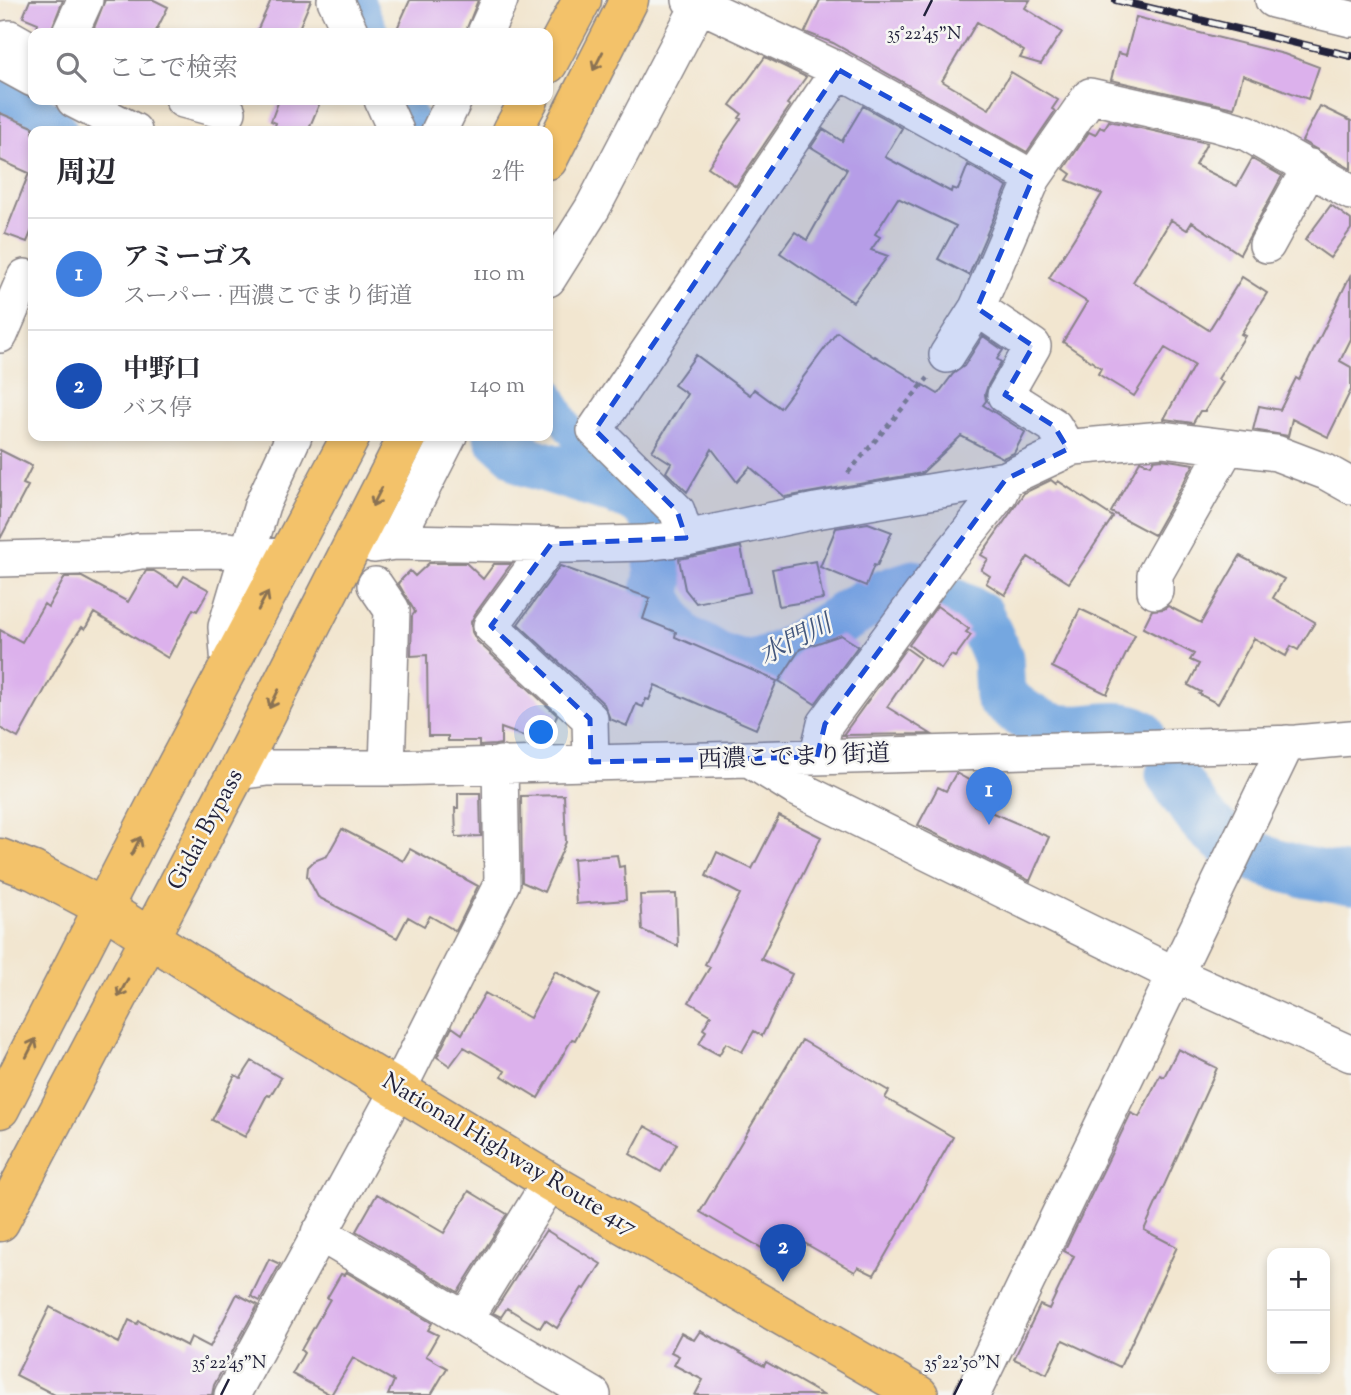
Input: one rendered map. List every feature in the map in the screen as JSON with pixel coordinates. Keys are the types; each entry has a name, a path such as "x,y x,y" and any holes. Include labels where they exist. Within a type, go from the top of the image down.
{"main road":[{"path":"553,55 582,0"},
{"path":"553,150 629,0"},
{"path":"515,126 526,105"},
{"path":"0,1109 348,441"},
{"name":"Gidai Bypass","path":"0,1222 237,772 405,441"},
{"name":"National Highway Route 417","path":"0,858 34,871 104,908 186,961 550,1182 919,1395"}],"street":[{"path":"72,28 85,0"},
{"path":"335,0 349,28"},
{"path":"487,28 500,0"},
{"path":"1273,0 1351,19"},
{"path":"553,271 592,209 695,3 839,70 1033,178"},
{"path":"0,40 10,38 28,48"},
{"path":"0,61 28,76"},
{"path":"683,538 677,511 595,430 839,70"},
{"path":"947,355 977,307 1033,178 1090,96 1247,133 1351,192"},
{"path":"84,105 124,126"},
{"path":"202,105 229,112"},
{"path":"384,105 394,126"},
{"path":"441,126 452,105"},
{"path":"1267,245 1310,167"},
{"path":"0,335 25,276"},
{"path":"977,307 1033,346 1004,395 1054,426 1068,449"},
{"path":"357,536 374,545 395,542 645,544 816,511 1006,479 1074,447 1162,439 1276,453 1326,472 1351,486"},
{"path":"229,666 226,627 262,505 292,441"},
{"path":"395,542 446,441"},
{"path":"1155,591 1155,574 1227,447"},
{"path":"817,757 825,724 999,494 1006,479"},
{"path":"551,544 491,626 590,719 591,762"},
{"path":"0,559 115,556 140,551 249,552 286,558"},
{"path":"375,585 391,610 387,768"},
{"name":"西濃こでまり街道","path":"237,772 267,768 387,768 749,759 1287,743 1351,738"},
{"path":"972,1395 1287,743"},
{"path":"749,759 794,788 1174,974 1351,1054"},
{"path":"232,1395 399,1088 502,883 500,764"},
{"path":"466,1318 550,1182"},
{"path":"319,1233 593,1395"}],"path":[{"path":"816,511 947,355"}],"highlighted area":[{"path":"839,70 1033,178 977,308 1033,346 1005,395 1054,426 1068,449 1006,479 825,724 817,757 591,762 590,719 491,626 551,544 686,538 677,511 595,430"}],"building":[{"path":"30,0 63,0 52,28 37,28 38,23 23,17"},
{"path":"105,0 154,0 168,7 158,28 94,28"},
{"path":"271,0 311,0 299,28 258,28"},
{"path":"410,0 478,0 467,28 397,28"},
{"path":"820,0 1030,0 1025,8 1062,32 1041,64 1020,58 1024,51 977,22 942,81 989,109 1011,72 1058,100 1052,109 1055,111 1027,152 833,43 805,32"},
{"path":"1136,17 1284,54 1319,67 1308,99 1243,75 1234,108 1111,80 1118,53 1126,55"},
{"path":"765,57 806,77 787,104 790,106 736,186 708,167 741,119 739,118 742,114 730,105"},
{"path":"277,105 319,105 310,126 275,126 276,123 271,121"},
{"path":"863,106 902,128 885,157 951,192 952,188 958,190 968,165 1007,187 969,275 938,259 956,226 898,198 875,234 880,237 871,250 888,256 853,302 780,253 795,232 807,240 847,169 811,147 823,129 842,141"},
{"path":"1320,106 1351,121 1351,169 1302,141"},
{"path":"0,113 31,126 28,126 28,173 0,160"},
{"path":"1109,121 1207,143 1195,165 1237,186 1252,159 1282,176 1240,254 1192,222 1187,230 1171,220 1133,282 1209,330 1242,277 1267,293 1241,334 1245,336 1218,379 1223,382 1205,411 1200,411 1193,423 1164,419 1194,365 1165,348 1134,396 1098,374 1101,368 1063,342 1087,302 1049,278 1102,194 1067,180 1071,174 1064,169 1089,132 1095,135 1100,127 1104,129"},
{"path":"28,176 28,240 27,242 5,234"},
{"path":"1331,205 1351,220 1351,229 1330,258 1305,240"},
{"path":"1351,274 1351,339 1340,361 1351,367 1351,390 1328,437 1292,419 1288,436 1253,430 1259,406 1280,410 1296,378 1299,380"},
{"path":"837,332 938,394 953,374 964,366 983,336 1003,350 997,359 1001,362 988,385 983,405 1025,432 1014,453 1003,458 961,436 922,473 785,497 750,467 737,482 712,449 687,492 666,472 671,463 652,451 687,394 674,385 696,355 750,395 754,389 780,408"},
{"path":"0,450 32,466 23,484 28,486 0,539"},
{"path":"1154,460 1194,464 1154,535 1111,512 1140,461 1151,465"},
{"path":"1051,480 1056,484 1058,481 1113,517 1069,583 1028,557 1005,595 986,583 990,576 981,570 988,559 981,555 1024,493"},
{"path":"868,523 892,532 866,586 820,567 836,528"},
{"path":"741,547 750,592 696,603 685,589 679,559"},
{"path":"1240,556 1284,579 1273,598 1315,622 1298,650 1291,646 1286,656 1254,638 1218,704 1188,685 1199,664 1190,660 1194,654 1143,628 1152,610 1168,606 1201,623"},
{"path":"816,561 823,599 779,606 772,569"},
{"path":"429,563 466,563 483,579 494,564 511,564 475,614 471,622 472,632 477,641 557,715 546,744 501,728 501,744 495,745 479,746 479,741 448,741 448,736 428,736 427,655 411,656 412,616 415,612 398,583 410,571 415,576"},
{"path":"560,566 650,598 643,619 676,632 675,637 777,681 756,729 655,685 643,707 636,704 627,726 610,719 604,704 518,624"},
{"path":"146,571 154,571 178,586 184,576 209,590 197,611 193,609 168,658 94,613 85,629 82,627 69,646 18,738 0,728 0,630 22,642 44,604 48,607 65,577 82,577 128,602"},
{"path":"937,606 969,629 966,632 971,635 955,657 951,655 941,669 909,645"},
{"path":"1080,609 1135,635 1107,694 1052,667"},
{"path":"841,635 858,646 815,704 779,681 800,649"},
{"path":"906,648 920,658 887,707 931,734 843,735"},
{"path":"956,773 983,788 974,805 1049,837 1030,881 918,825 938,787 946,791"},
{"path":"458,793 480,793 481,836 456,837 455,808 458,808"},
{"path":"564,795 566,842 544,892 522,882 521,796"},
{"path":"779,816 821,837 761,959 792,974 762,1036 754,1031 742,1052 726,1043 719,1055 699,1044 711,1015 689,1002 710,967 705,964 740,894 706,876 717,852 752,869"},
{"path":"342,829 403,861 410,849 478,886 456,931 430,916 424,926 408,917 397,938 318,897 307,876 308,867 314,861 327,856"},
{"path":"617,855 619,867 624,866 626,900 576,904 573,859"},
{"path":"676,894 678,946 642,930 640,895"},
{"path":"555,971 599,995 575,1040 572,1039 538,1098 502,1076 505,1071 464,1047 450,1066 437,1057 452,1027 462,1034 485,993 530,1018"},
{"path":"802,1040 889,1091 885,1098 953,1137 874,1275 858,1267 855,1272 801,1241 787,1263 700,1212"},
{"path":"1178,1049 1217,1068 1144,1230 1177,1247 1120,1367 1063,1340 1047,1374 1014,1359 1040,1305 1049,1309 1074,1256 1064,1251 1131,1113 1139,1117 1160,1075 1164,1077"},
{"path":"252,1061 281,1078 270,1096 267,1095 245,1137 212,1120 235,1075 241,1078"},
{"path":"645,1126 677,1144 661,1172 630,1154"},
{"path":"469,1191 507,1214 458,1292 356,1231 377,1194 444,1233"},
{"path":"546,1230 601,1264 557,1328 545,1320 540,1328 507,1308 501,1317 493,1313"},
{"path":"269,1259 280,1264 260,1301 251,1296"},
{"path":"346,1272 432,1323 428,1330 438,1335 426,1356 447,1368 431,1395 388,1395 394,1381 353,1358 331,1395 292,1374 304,1353 301,1350 330,1299 327,1298 341,1274"},
{"path":"237,1294 258,1305 214,1385 212,1395 55,1395 16,1375 50,1307 119,1343 129,1320 137,1324 139,1321 187,1346 191,1337 210,1347"},
{"path":"700,1331 764,1366 766,1362 823,1395 695,1395 703,1380 674,1365 679,1356 671,1352 681,1333 694,1340"}],"waterway":[{"path":"359,0 372,28"},
{"name":"水門川","path":"0,92 45,126"},
{"path":"407,105 417,126"},
{"path":"553,400 568,428 618,490"},
{"name":"水門川","path":"505,441 527,461 618,490 646,503 660,526 659,579 655,595 678,636 715,657 742,666 767,662 790,651 877,597 914,585 979,616 998,658 1000,696 1013,707 1041,724 1057,729 1119,728 1139,733"},
{"name":"水門川","path":"1171,774 1194,809 1210,827 1241,849 1258,858 1295,870 1351,880"}],"railway":[{"path":"1116,0 1351,56"}],"place":[{"name":"アミーゴス","path":"989,825"},
{"name":"中野口","path":"783,1282"}]}
